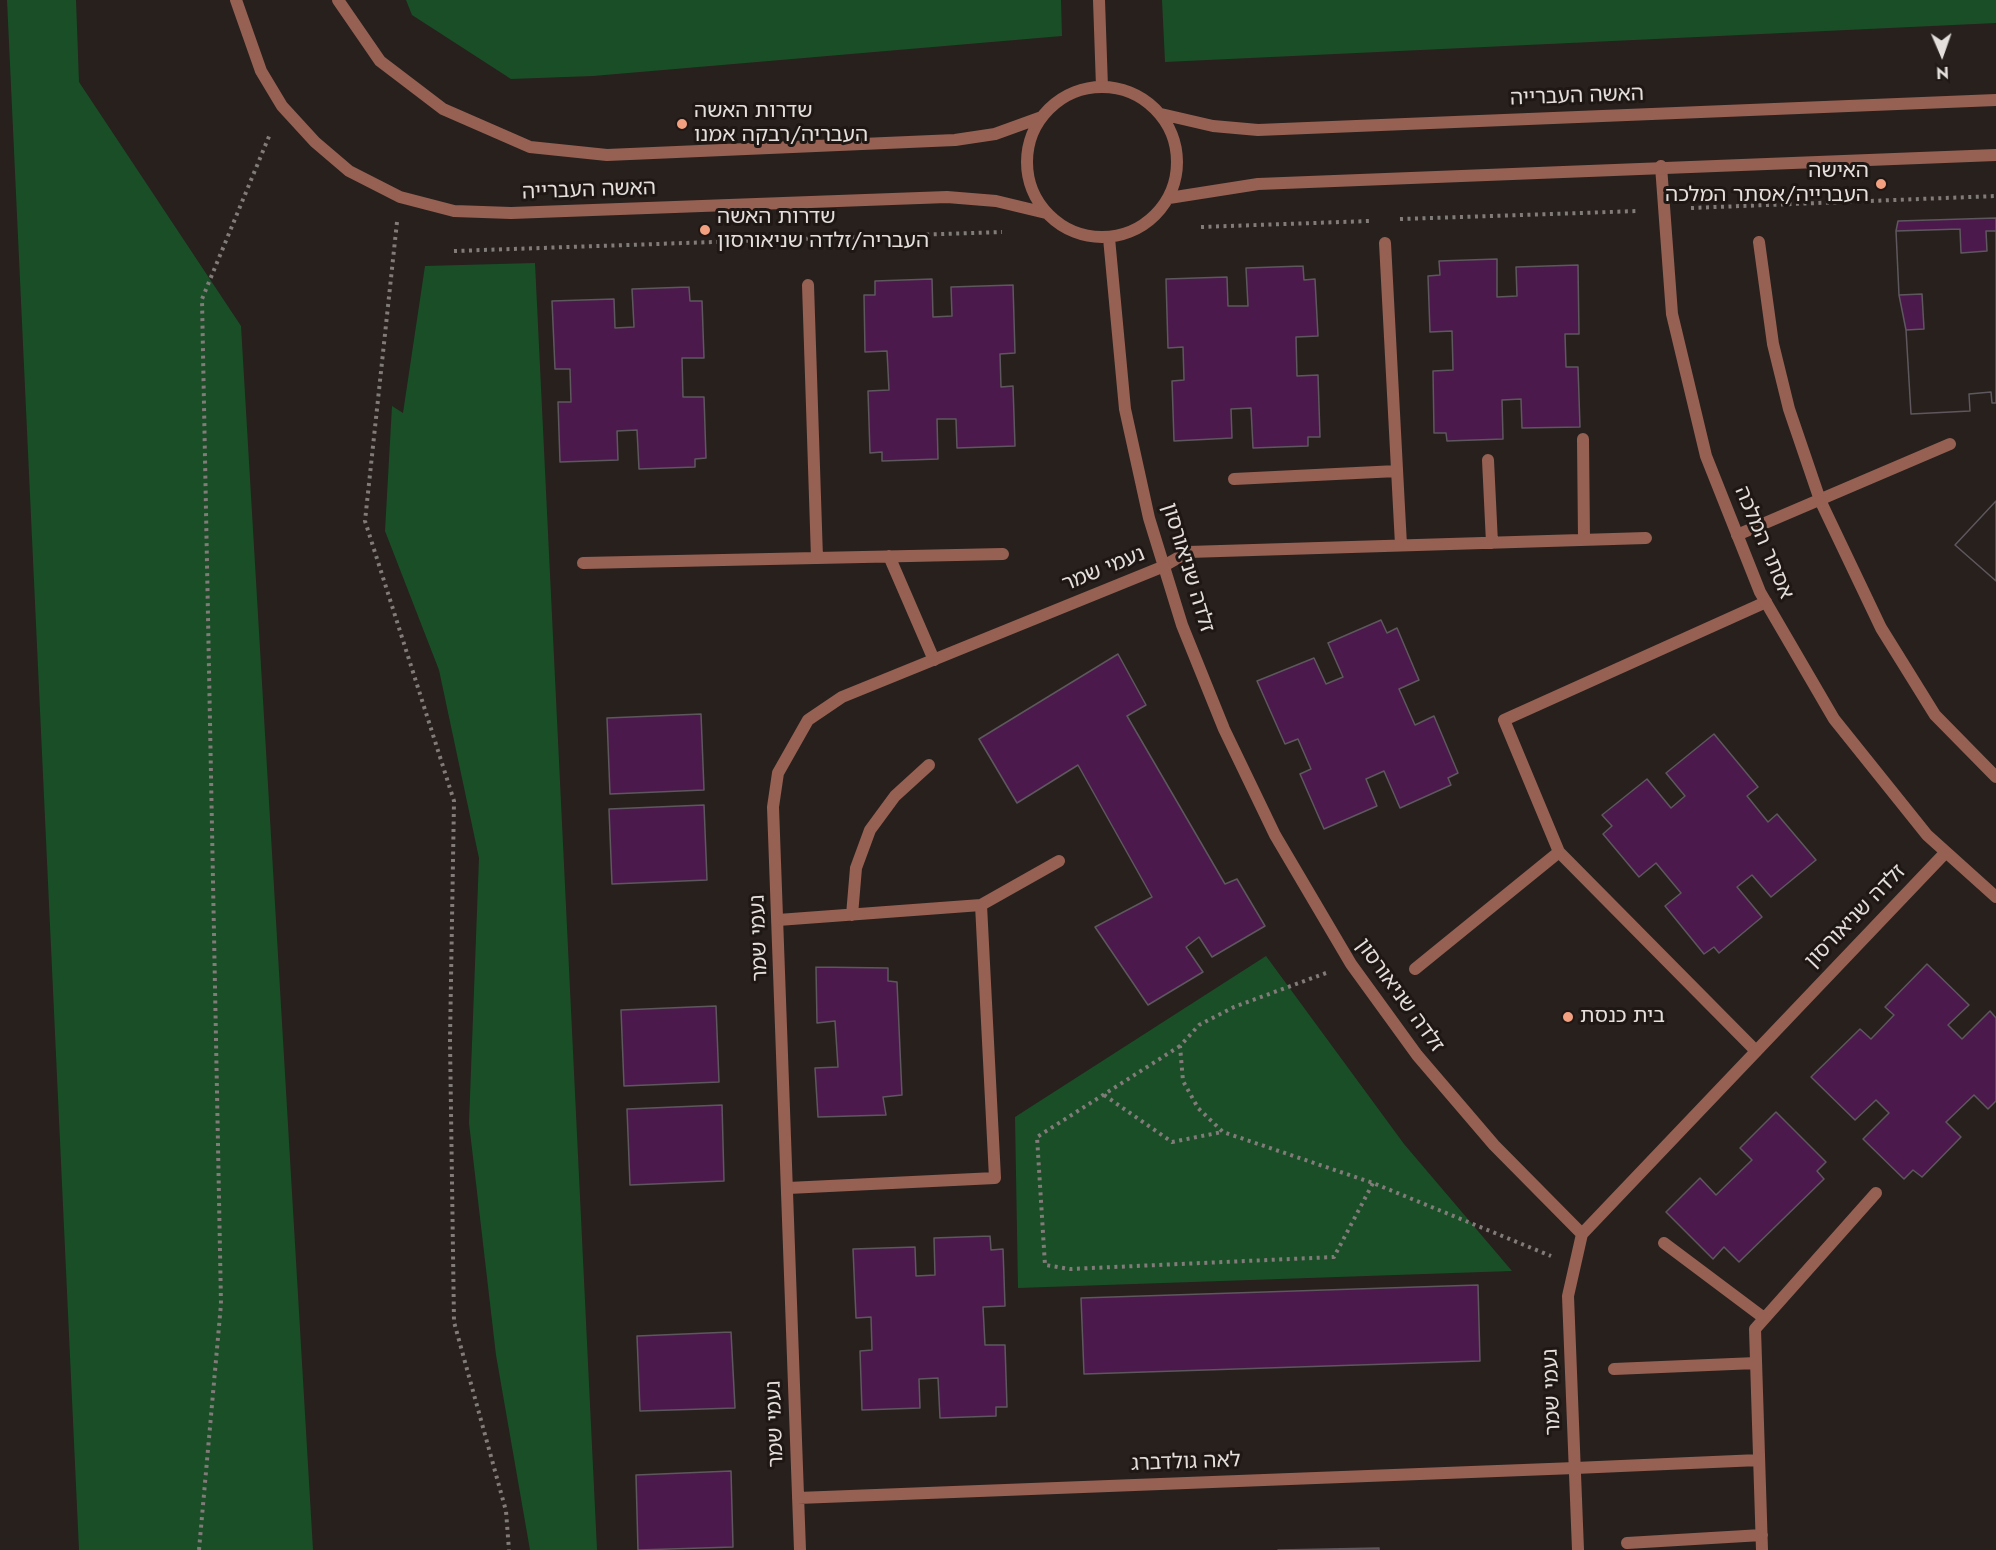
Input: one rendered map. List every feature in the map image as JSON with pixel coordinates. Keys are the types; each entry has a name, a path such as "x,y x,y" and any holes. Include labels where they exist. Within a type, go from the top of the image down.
{"street":[{"name":"האשה העברייה","path":"236,0 261,71 282,106 315,142 349,171 400,197 454,211 511,213 947,197 996,201 1046,213"},
{"name":"האשה העברייה","path":"338,0 380,61 443,109 530,147 607,155 955,140 995,134 1042,117"},
{"path":"1099,0 1102,87"},
{"path":"1102,87 1124,90 1144,99 1161,114 1173,133 1178,155 1177,177 1169,198 1154,218 1140,227 1109,238 1086,236 1064,228 1046,213 1034,194 1026,165 1031,137 1042,117 1059,100 1079,90 1102,87"},
{"name":"האשה העברייה","path":"1161,114 1213,126 1258,130 1996,100"},
{"path":"1169,198 1257,184 1660,166 1996,155"},
{"name":"אסתר המלכה","path":"1660,166 1672,314 1706,456 1766,602 1834,719 1927,835 1996,897"},
{"name":"זלדה שניאורסון","path":"1109,238 1125,409 1162,567 1182,625 1224,729 1275,835 1351,964 1417,1055 1494,1145 1582,1234 1946,852"},
{"path":"1759,242 1773,344 1789,410 1820,500 1881,628 1935,715 1996,777"},
{"path":"1385,243 1401,545"},
{"path":"808,285 817,558"},
{"path":"1582,439 1584,539"},
{"path":"1737,535 1950,444"},
{"path":"1488,459 1492,543"},
{"path":"1234,479 1397,471"},
{"name":"נעמי שמר","path":"800,1550 773,807 778,773 808,720 842,697 1162,567 1188,552 1646,538"},
{"path":"582,563 1003,554"},
{"path":"889,556 934,660"},
{"path":"1756,1051 1559,852 1504,720 1766,602"},
{"path":"852,915 856,868 870,830 895,796 929,765"},
{"path":"1415,969 1559,852"},
{"path":"778,920 981,905 1059,861"},
{"path":"788,1188 995,1178 981,905"},
{"path":"1762,1550 1755,1329 1876,1193"},
{"name":"נעמי שמר","path":"1578,1550 1568,1296 1582,1234"},
{"path":"1664,1243 1764,1318"},
{"path":"1614,1369 1756,1363"},
{"name":"לאה גולדברג","path":"798,1498 1759,1460"},
{"path":"1627,1543 1762,1535"}],"path":[{"path":"199,1550 221,1304 202,298 282,106"},
{"path":"1391,220 1996,196"},
{"path":"400,197 365,521 454,801 450,1040 454,1322 506,1511 509,1550"},
{"path":"1201,227 1379,220"},
{"path":"454,251 1013,231"},
{"path":"1351,964 1234,1007 1199,1024 1180,1046 1037,1137 1045,1265 1070,1269 1334,1257 1372,1184"},
{"path":"1180,1046 1183,1081 1198,1108 1223,1132 1372,1184 1574,1265"},
{"path":"1104,1095 1172,1142 1223,1132"}],"green space":[{"path":"7,0 76,0 79,82 241,326 313,1550 79,1550"},
{"path":"406,0 1061,0 1062,36 593,76 511,79 412,15"},
{"path":"1162,0 1996,0 1996,23 1165,62"},
{"path":"535,263 597,1550 530,1550 496,1355 469,1123 479,858 439,670 385,531 392,406 403,413 425,266"},
{"path":"1266,956 1404,1144 1512,1271 1018,1288 1015,1117"}],"building":[{"path":"1996,218 1996,403 1992,403 1991,392 1969,394 1970,411 1911,414 1906,330 1899,295 1896,231 1898,221"},
{"path":"1960,229 1961,253 1987,251 1986,231 1996,231 1996,403 1992,403 1991,392 1969,394 1970,411 1911,414 1906,330 1924,329 1922,294 1899,295 1896,231"},
{"path":"1497,259 1497,297 1517,296 1516,267 1578,265 1579,334 1565,334 1566,367 1578,367 1580,427 1522,428 1521,399 1502,400 1503,439 1447,441 1446,433 1434,433 1433,371 1453,370 1452,331 1430,332 1428,276 1440,275 1439,261"},
{"path":"1303,266 1304,280 1315,279 1318,336 1296,337 1297,376 1318,375 1320,437 1308,437 1308,446 1253,448 1251,408 1231,409 1232,438 1174,441 1172,381 1184,380 1183,347 1168,348 1166,279 1227,277 1228,306 1248,306 1246,268"},
{"path":"932,279 933,317 952,316 951,287 1013,285 1015,353 1000,354 1001,387 1013,386 1015,446 957,448 956,419 937,419 938,459 882,461 882,452 870,453 868,391 889,390 887,351 865,352 864,295 875,295 875,281"},
{"path":"689,287 690,301 702,301 704,358 682,358 683,397 704,397 706,458 695,459 695,467 639,469 637,430 617,431 618,460 560,462 558,402 571,402 570,369 555,369 552,301 614,299 615,328 634,327 632,289"},
{"path":"1996,501 1996,581 1955,545"},
{"path":"1996,501 1996,581 1955,545"},
{"path":"1381,620 1387,633 1397,628 1419,680 1399,689 1415,725 1434,716 1458,773 1448,778 1451,785 1400,808 1384,771 1366,779 1377,806 1324,829 1300,774 1311,769 1298,739 1285,744 1257,681 1314,658 1326,684 1343,677 1328,643"},
{"path":"1118,654 1146,705 1127,716 1225,884 1237,879 1265,926 1212,957 1199,937 1186,947 1203,972 1148,1005 1095,927 1152,897 1078,765 1017,803 979,739"},
{"path":"701,714 704,790 610,794 607,718"},
{"path":"1714,734 1758,787 1747,796 1768,822 1777,814 1816,860 1771,897 1752,875 1737,887 1762,917 1719,953 1714,947 1704,954 1665,906 1681,893 1656,863 1639,877 1603,834 1612,826 1602,815 1647,779 1671,808 1685,796 1666,773"},
{"path":"704,805 707,880 612,884 609,809"},
{"path":"1927,964 1969,1005 1948,1025 1962,1039 1990,1011 1996,1018 1996,1101 1988,1109 1974,1095 1946,1122 1961,1137 1922,1177 1913,1170 1904,1179 1863,1139 1889,1113 1876,1100 1855,1120 1811,1077 1860,1029 1871,1039 1894,1015 1885,1007"},
{"path":"816,967 888,968 888,981 897,982 902,1095 883,1097 886,1115 818,1117 815,1068 838,1067 835,1021 817,1023"},
{"path":"716,1006 719,1082 624,1086 621,1010"},
{"path":"722,1105 724,1181 630,1185 627,1109"},
{"path":"1776,1112 1826,1162 1817,1171 1824,1179 1739,1262 1724,1247 1713,1259 1666,1212 1700,1178 1716,1195 1752,1160 1740,1148"},
{"path":"990,1236 991,1250 1003,1249 1005,1306 983,1307 985,1345 1005,1345 1007,1407 996,1407 996,1416 940,1418 938,1378 919,1379 920,1408 862,1410 860,1351 872,1350 871,1317 856,1318 853,1249 915,1247 916,1276 935,1275 934,1238"},
{"path":"1478,1285 1480,1361 1084,1374 1081,1298"},
{"path":"731,1332 735,1408 640,1411 637,1336"},
{"path":"731,1471 733,1547 638,1550 636,1475"},
{"path":"1379,1548 1379,1550 1278,1550"}],"place":[{"name":"שדרות האשה העבריה/רבקה אמנו","path":"682,124"},
{"name":"האישה העברייה/אסתר המלכה","path":"1881,184"},
{"name":"שדרות האשה העבריה/זלדה שניאורסון","path":"705,230"},
{"name":"בית כנסת","path":"1568,1017"}]}
